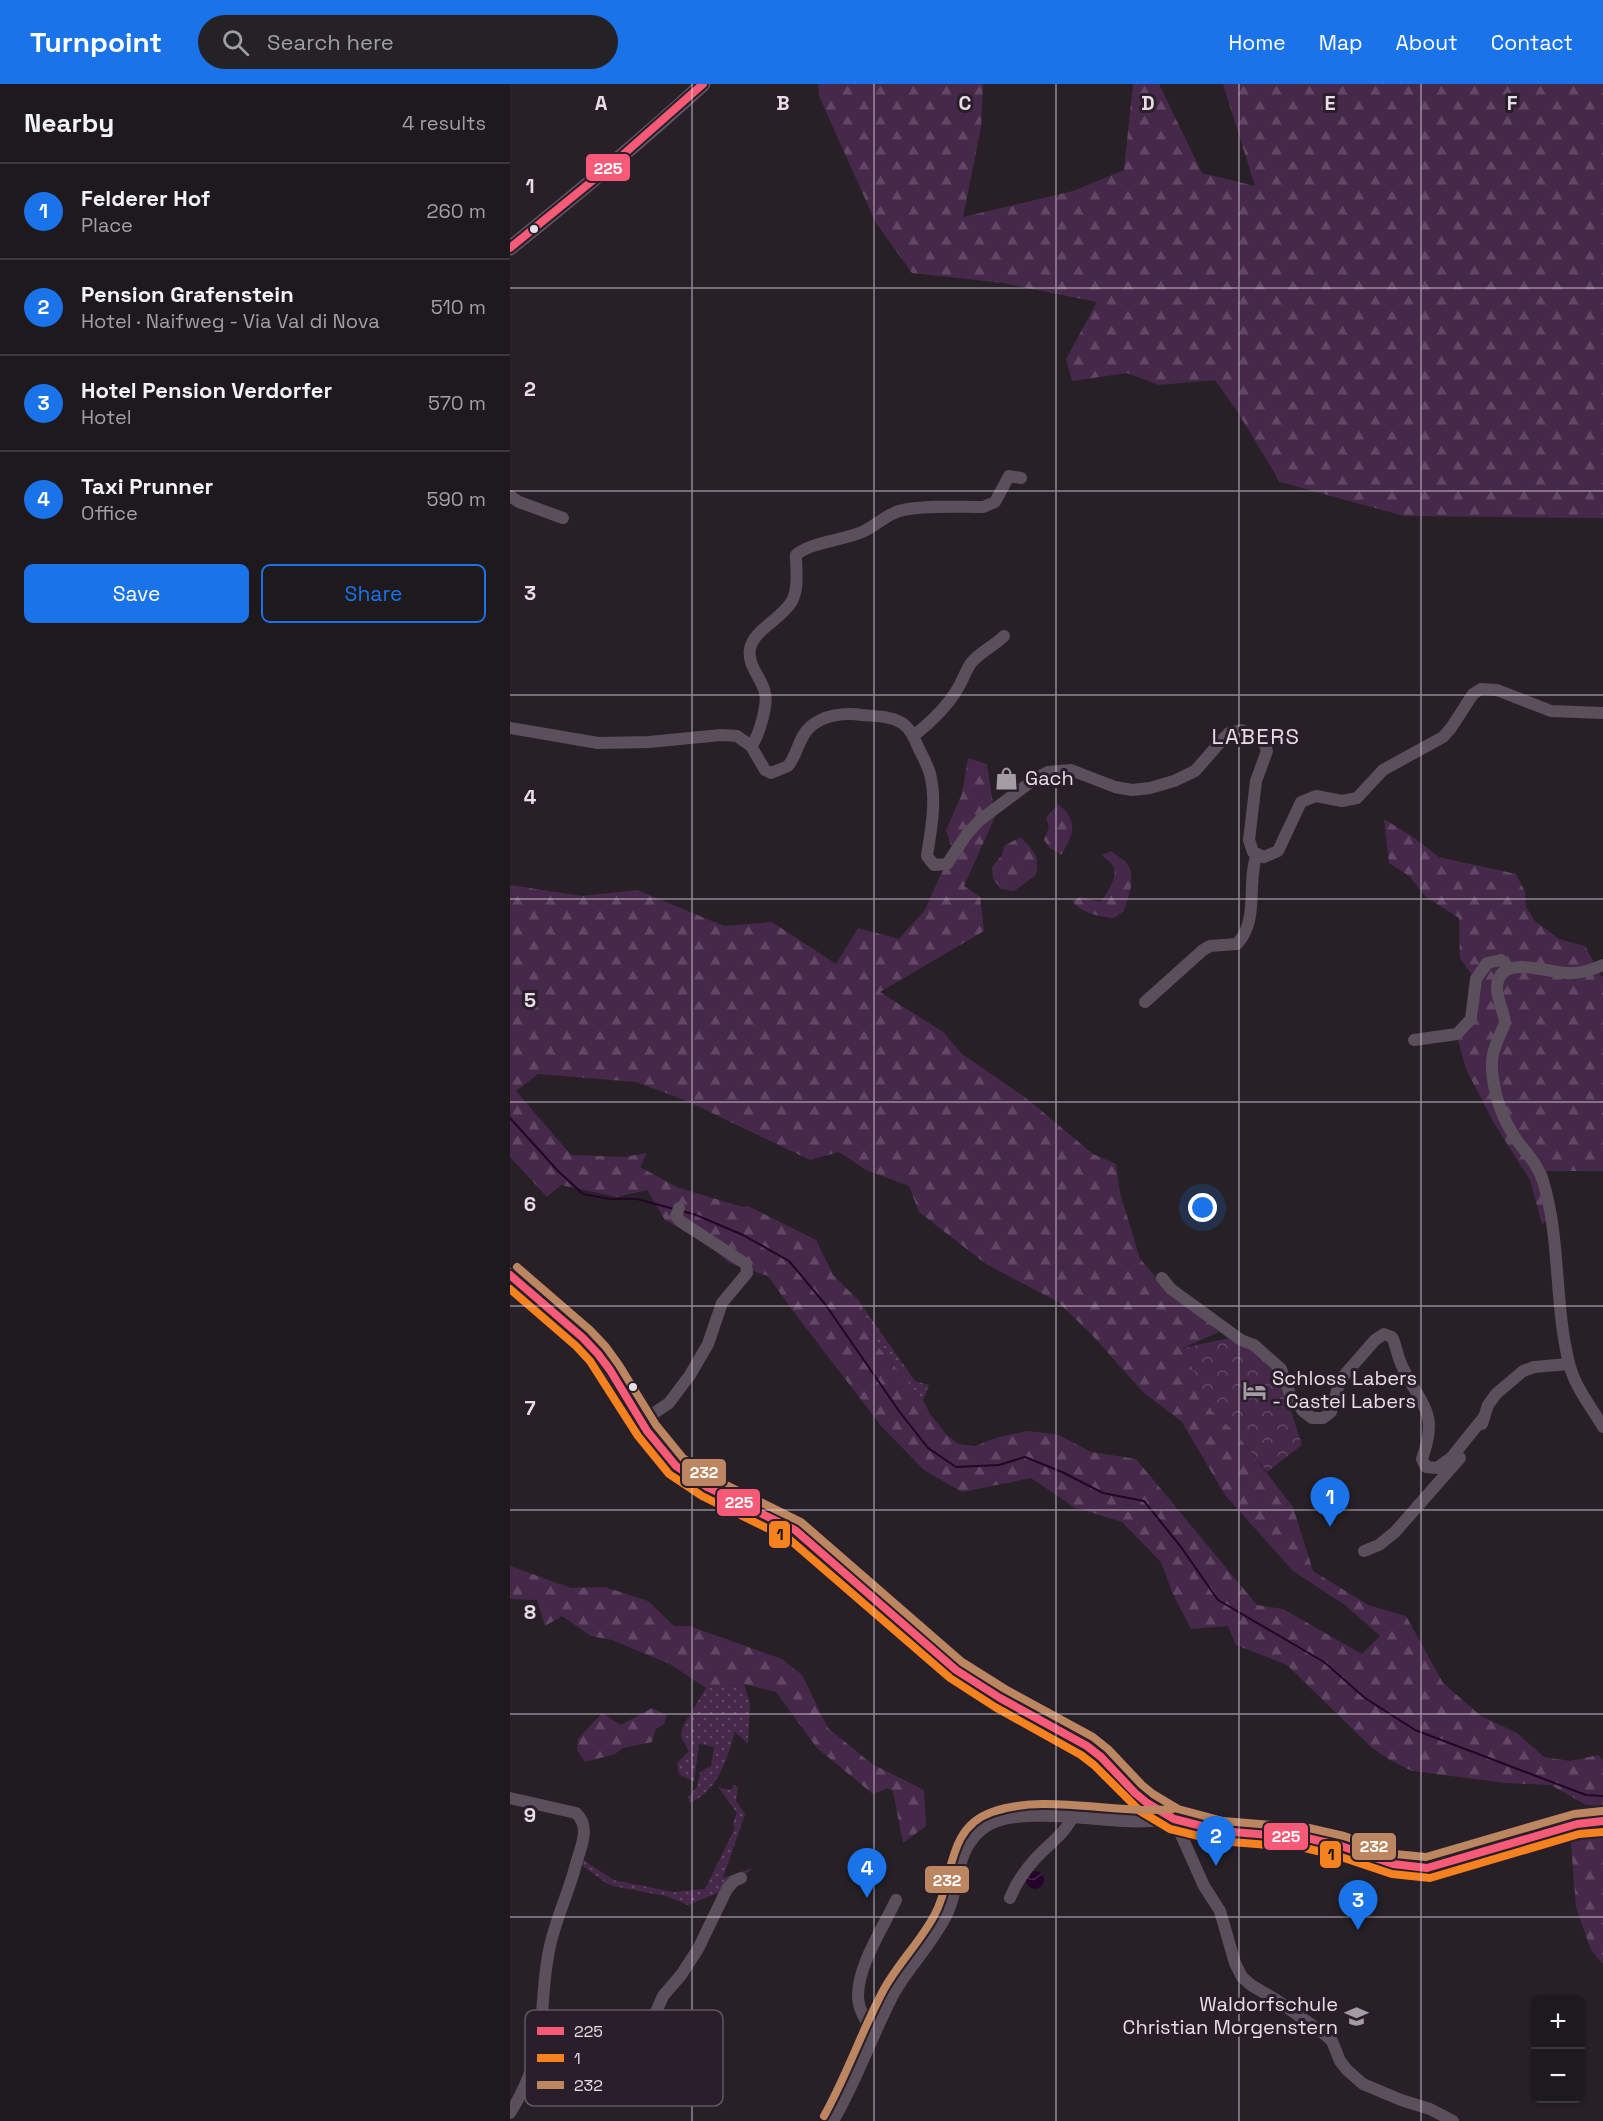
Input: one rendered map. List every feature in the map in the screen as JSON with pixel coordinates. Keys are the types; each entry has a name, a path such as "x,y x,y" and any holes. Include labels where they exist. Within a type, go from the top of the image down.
{"main road":[{"path":"510,248 570,200 703,84"},
{"path":"510,1275 583,1338 598,1354 641,1422 668,1458 692,1478 795,1530 956,1670 1000,1698 1087,1746 1147,1803 1174,1820 1221,1831 1307,1838 1341,1846 1393,1863 1427,1868 1576,1824 1603,1821"}],"street":[{"path":"751,746 759,730 766,698 750,662 750,648 756,635 775,621 793,599 796,585 796,555 799,552 862,532 899,511 983,507 995,502 1009,476 1021,478"},
{"path":"510,496 519,502 564,518"},
{"path":"913,736 941,711 957,690 975,658 1004,636"},
{"path":"510,728 598,743 649,742 721,735 737,736 751,746 765,770 771,773 788,766 802,735 810,726 819,721 837,715 856,714 891,718 906,726 930,772 933,811 927,856 934,865 947,864 967,834 980,820 1036,778 1048,772 1068,769 1115,787 1132,790 1150,788 1174,781 1195,771 1229,733 1241,730 1253,733 1263,740 1266,746 1266,756 1256,781 1249,840 1253,852 1264,857 1278,850 1302,802 1316,796 1342,801 1357,798 1383,770 1443,737 1473,694 1481,689 1497,690 1551,711 1603,713"},
{"path":"1145,1002 1203,950 1210,946 1236,944 1241,939 1247,929 1251,910 1252,867 1257,854"},
{"path":"1414,1040 1457,1034 1471,1019 1476,979 1487,963 1501,960 1509,968"},
{"path":"1603,965 1581,972 1566,973 1520,966 1509,968 1497,983 1505,1023 1491,1055 1493,1080 1501,1110 1508,1125 1539,1170 1545,1188 1558,1255 1569,1364 1580,1392 1603,1427"},
{"path":"641,1422 669,1403 690,1375 708,1344 722,1303 747,1273 746,1264 680,1221 678,1211"},
{"path":"1162,1278 1171,1289 1241,1340 1254,1345 1275,1363 1281,1369 1290,1394 1303,1411 1312,1418 1323,1418 1331,1412 1340,1380 1375,1340 1384,1334 1392,1337 1398,1358 1426,1408 1431,1431 1422,1459 1426,1467 1437,1468 1451,1458 1484,1417"},
{"path":"1364,1551 1379,1545 1395,1532 1472,1443 1478,1435 1488,1405 1496,1394 1523,1371 1534,1367 1569,1364"},
{"path":"1113,1816 1125,1804 1124,1782"},
{"path":"510,1798 576,1813 582,1818 585,1827 574,1872 549,1949 542,2010"},
{"path":"1113,1816 1134,1805 1147,1803"},
{"path":"1138,1820 1147,1803"},
{"path":"833,2121 848,2096 874,2036 904,1976 929,1944 946,1916 964,1855 978,1832 994,1822 1011,1818 1113,1816 1125,1821 1174,1820 1204,1886 1220,1911 1235,1963 1242,1977 1323,2033 1332,2041 1340,2061 1347,2070 1363,2084 1430,2109 1453,2121"},
{"path":"1010,1898 1017,1883 1035,1859 1068,1828 1073,1817"},
{"path":"657,2010 663,1996 681,1975 698,1949 726,1889 741,1878"},
{"path":"874,2036 860,2008 858,1996 870,1954 897,1900"},
{"path":"510,2113 525,2086"}],"green space":[{"path":"818,84 983,84 981,127 963,217 1073,191 1124,170 1133,84 1159,84 1202,173 1255,186 1223,84 1603,84 1603,518 1404,516 1280,482 1237,411 1215,380 1159,385 1127,373 1072,381 1066,359 1097,302 1003,283 912,273 876,223 819,96"},
{"path":"968,758 987,764 995,817 964,886 980,897 984,931 880,992 943,1032 962,1054 1026,1098 1093,1154 1116,1164 1120,1193 1140,1259 1168,1291 1219,1332 1183,1348 1212,1411 1236,1433 1293,1507 1313,1571 1368,1605 1406,1616 1443,1683 1481,1716 1517,1733 1544,1757 1570,1761 1598,1755 1603,1760 1603,1806 1586,1805 1551,1785 1506,1783 1412,1771 1390,1760 1372,1748 1287,1665 1236,1645 1228,1626 1191,1629 1172,1592 1161,1562 1122,1522 1074,1507 1031,1478 962,1492 924,1470 882,1427 768,1276 729,1263 709,1245 665,1220 647,1190 617,1197 561,1185 547,1197 510,1157 510,885 582,896 637,890 724,926 772,922 836,964 858,928 899,939 925,910 952,849 946,830 962,794","holes":["538,1074 636,1082 687,1101 810,1160 839,1152 866,1170 909,1186 919,1212 986,1264 1058,1302 1092,1335 1143,1392 1182,1422 1225,1495 1293,1571 1345,1605 1380,1636 1362,1654 1283,1609 1257,1605 1136,1459 1091,1452 1059,1435 1028,1431 999,1437 975,1446 958,1444 946,1434 930,1414 923,1400 880,1349 859,1301 833,1275 816,1240 748,1206 743,1207 679,1188 640,1167 647,1153 625,1157 571,1155 516,1091"]},
{"path":"1058,804 1065,810 1072,822 1069,841 1061,855 1050,848 1044,840 1049,827 1046,818"},
{"path":"1384,819 1439,857 1516,874 1525,892 1526,907 1535,921 1559,939 1585,946 1603,976 1603,1171 1547,1171 1556,1214 1542,1224 1530,1180 1494,1123 1466,1069 1458,1040 1478,1016 1479,985 1460,958 1459,918 1426,897 1409,876 1389,863"},
{"path":"1021,837 1035,854 1036,875 1014,891 1001,889 993,879 992,867 1002,855 1004,846"},
{"path":"1111,851 1126,862 1131,871 1131,887 1124,911 1114,918 1091,914 1072,901 1081,897 1100,902 1103,899 1111,885 1114,870 1111,863 1102,855"},
{"path":"859,1301 915,1381 929,1385 923,1400 880,1349"},
{"path":"1244,1335 1278,1371 1302,1445 1267,1472 1236,1433 1212,1411 1183,1348"},
{"path":"510,1566 571,1588 605,1587 648,1601 674,1626 689,1626 782,1659 802,1675 828,1728 872,1764 924,1790 926,1826 903,1843 893,1791 888,1788 873,1794 817,1748 776,1692 744,1684 706,1688 670,1664 612,1640 591,1636 562,1616 545,1626 537,1600 510,1599"},
{"path":"744,1684 750,1704 748,1744 735,1732 715,1782 700,1797 690,1803 688,1797 697,1787 700,1772 711,1766 714,1747 699,1744 694,1782 679,1774 677,1763 689,1751 681,1737 683,1726 706,1688"},
{"path":"652,1708 667,1715 664,1724 656,1729 652,1742 623,1748 615,1754 585,1762 577,1750 578,1739 602,1713 621,1725"},
{"path":"734,1785 738,1787 736,1801 745,1814 723,1878 753,1868 727,1889 688,1905 666,1896 613,1886 579,1863 580,1858 614,1880 673,1892 705,1889 735,1828 733,1823 737,1813 718,1787 731,1790"},
{"path":"1603,1829 1603,1964 1591,1950 1576,1907 1570,1832"}],"water":[{"path":"1031,1871 1039,1871 1044,1876 1042,1887 1031,1889 1026,1884 1026,1876"}],"waterway":[{"path":"510,1118 558,1171 583,1194 610,1199 637,1199 674,1209"},
{"path":"682,1211 743,1235 789,1261 825,1304 899,1411 928,1448 956,1467 999,1465 1025,1457 1062,1472 1103,1493 1144,1501 1181,1547 1218,1600 1324,1662 1365,1698 1415,1730 1586,1795 1603,1796"}],"transit line":[{"name":"225","path":"510,248 608,168 703,84"},
{"name":"232","path":"517,1267 590,1330 606,1347 656,1425 683,1458 712,1478 801,1522 962,1662 1005,1689 1093,1737 1108,1749 1142,1785 1178,1809 1223,1821 1309,1828 1344,1836 1395,1854 1426,1857 1574,1814 1602,1811"},
{"name":"225","path":"510,1275 583,1338 598,1354 647,1431 676,1466 707,1487 795,1530 956,1670 1000,1698 1087,1746 1101,1757 1135,1793 1174,1819 1221,1831 1307,1838 1341,1846 1393,1864 1427,1868 1577,1824 1603,1821"},
{"name":"1","path":"510,1289 590,1361 638,1436 669,1474 702,1496 789,1539 950,1678 995,1707 1081,1755 1140,1811 1170,1829 1219,1841 1305,1848 1392,1874 1430,1878 1579,1834 1603,1832"},
{"name":"232","path":"824,2116 884,1989 935,1914 959,1842 966,1830 977,1820 992,1812 1035,1804 1173,1809"}],"place":[{"name":"Gach","path":"1007,778"},
{"name":"Schloss Labers - Castel Labers","path":"1254,1390"},
{"name":"Felderer Hof","path":"1330,1527"},
{"name":"Pension Grafenstein","path":"1216,1866"},
{"name":"Taxi Prunner","path":"867,1898"},
{"name":"Hotel Pension Verdorfer","path":"1358,1930"},
{"name":"Waldorfschule Christian Morgenstern","path":"1356,2016"}],"district":[{"name":"LABERS","path":"1256,736"}]}
